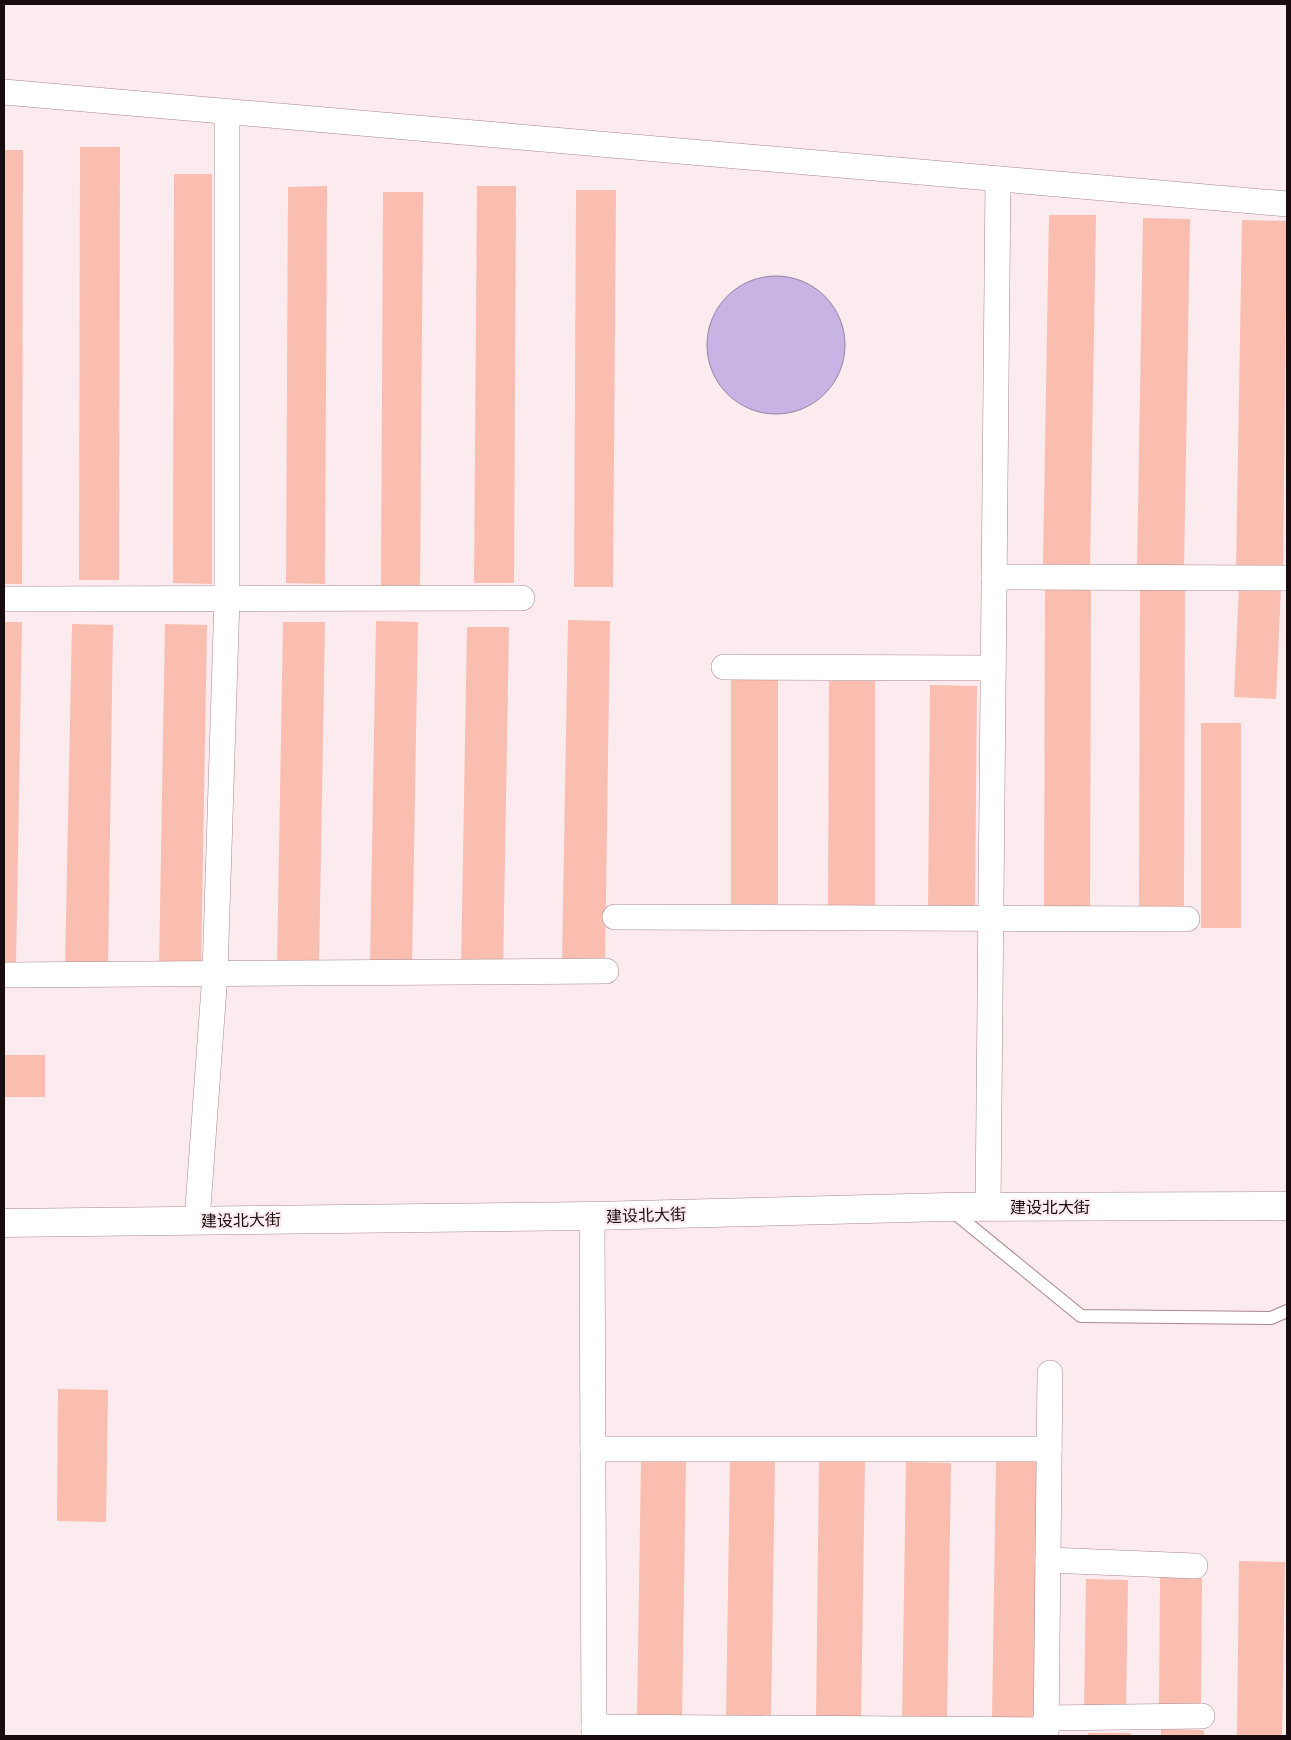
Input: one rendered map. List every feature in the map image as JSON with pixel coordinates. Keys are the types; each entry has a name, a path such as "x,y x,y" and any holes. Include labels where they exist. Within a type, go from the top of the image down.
{"main road":[{"name":"建设北大街","path":"4,1223 592,1216 947,1207 1287,1206"}],"street":[{"path":"4,92 1287,204"},
{"path":"198,1221 215,974 227,598 227,112"},
{"path":"988,1207 998,179"},
{"path":"994,577 1287,578"},
{"path":"4,599 522,598"},
{"path":"724,667 993,668"},
{"path":"616,917 1187,919"},
{"path":"4,976 606,971"},
{"path":"592,1216 594,1732 1046,1728 1202,1716"},
{"path":"1046,1728 1050,1373"},
{"path":"593,1449 1049,1449"},
{"path":"1048,1560 1195,1566"}],"lane":[{"path":"947,1207 1081,1316 1271,1318 1287,1311"}],"shaded area":[{"path":"776,276 802,281 825,296 840,319 845,345 840,371 825,394 802,409 776,414 750,409 727,394 712,371 707,345 712,319 727,296 750,281"}],"building":[{"path":"80,147 120,147 119,580 79,580"},
{"path":"4,150 23,150 22,584 4,584"},
{"path":"174,174 212,174 212,584 173,583"},
{"path":"327,186 325,584 286,583 288,187"},
{"path":"477,186 516,186 514,583 474,583"},
{"path":"576,190 616,190 613,587 574,587"},
{"path":"383,192 423,192 420,589 381,589"},
{"path":"1049,215 1096,215 1090,566 1043,565"},
{"path":"1143,218 1190,219 1184,570 1137,569"},
{"path":"1242,220 1287,221 1283,572 1236,571"},
{"path":"1239,586 1281,588 1276,699 1234,697"},
{"path":"1045,587 1091,588 1090,907 1044,907"},
{"path":"1140,587 1185,587 1184,907 1139,906"},
{"path":"568,620 610,621 605,965 562,964"},
{"path":"376,621 418,622 412,965 370,965"},
{"path":"4,622 22,622 16,966 4,966"},
{"path":"283,622 325,622 319,966 277,966"},
{"path":"72,624 113,625 108,969 65,969"},
{"path":"165,624 207,625 201,969 159,968"},
{"path":"467,627 509,627 503,971 461,971"},
{"path":"731,677 778,677 778,904 731,904"},
{"path":"829,681 875,681 875,909 828,909"},
{"path":"930,685 977,686 975,910 928,910"},
{"path":"1201,723 1241,723 1241,928 1201,928"},
{"path":"4,1055 45,1055 45,1097 4,1097"},
{"path":"58,1389 108,1390 106,1522 57,1521"},
{"path":"730,1459 775,1460 771,1719 726,1719"},
{"path":"641,1460 686,1461 682,1720 637,1719"},
{"path":"819,1461 865,1461 861,1721 816,1720"},
{"path":"996,1461 1041,1461 1037,1721 992,1720"},
{"path":"906,1462 951,1463 947,1722 902,1722"},
{"path":"1239,1561 1285,1562 1282,1736 1237,1736"},
{"path":"1160,1577 1202,1578 1201,1708 1159,1708"},
{"path":"1086,1579 1128,1580 1126,1710 1084,1710"},
{"path":"1161,1729 1204,1730 1204,1736 1161,1736"},
{"path":"1088,1733 1131,1733 1131,1736 1088,1736"}]}
